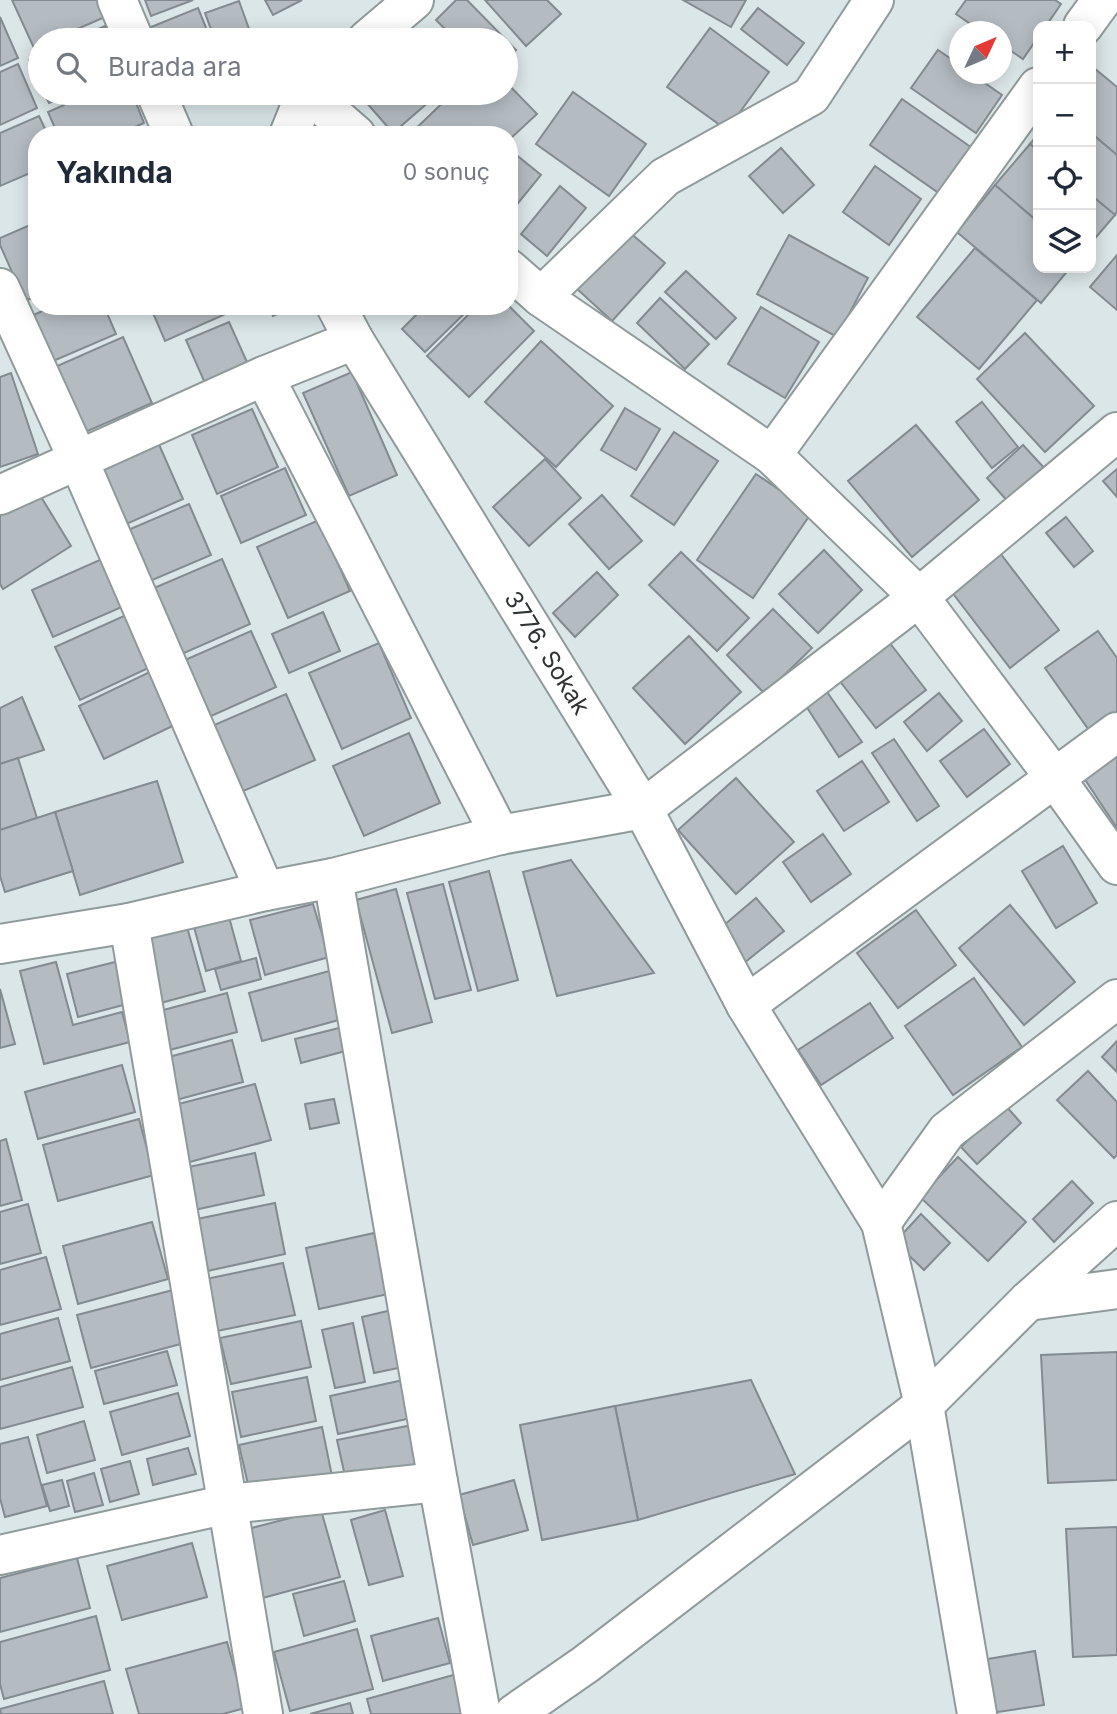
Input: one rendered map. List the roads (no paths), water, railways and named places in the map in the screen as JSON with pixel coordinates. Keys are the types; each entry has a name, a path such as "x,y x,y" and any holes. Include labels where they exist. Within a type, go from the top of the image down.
{"street":[{"path":"117,0 129,28"},
{"path":"381,28 414,0"},
{"path":"541,297 665,177 811,96 874,0"},
{"path":"1087,21 1102,0"},
{"path":"772,455 1033,94"},
{"path":"161,105 170,126"},
{"path":"293,126 302,105"},
{"path":"321,105 346,126"},
{"path":"518,278 541,297 772,455 919,597 1117,865"},
{"path":"0,288 78,458 265,891"},
{"name":"3776. Sokak","path":"341,315 643,808 746,1005 881,1223 924,1405 976,1714"},
{"path":"0,495 264,376 355,340"},
{"path":"264,376 500,835"},
{"path":"0,944 130,923 332,878 500,835 643,808 919,597 1117,432"},
{"path":"746,1005 1117,732"},
{"path":"332,878 481,1714"},
{"path":"130,923 263,1714"},
{"path":"881,1223 947,1130 1117,999"},
{"path":"514,1714 586,1664 924,1405 1028,1301 1117,1221"},
{"path":"1028,1301 1117,1289"},
{"path":"0,1555 228,1504 438,1482"}]}
